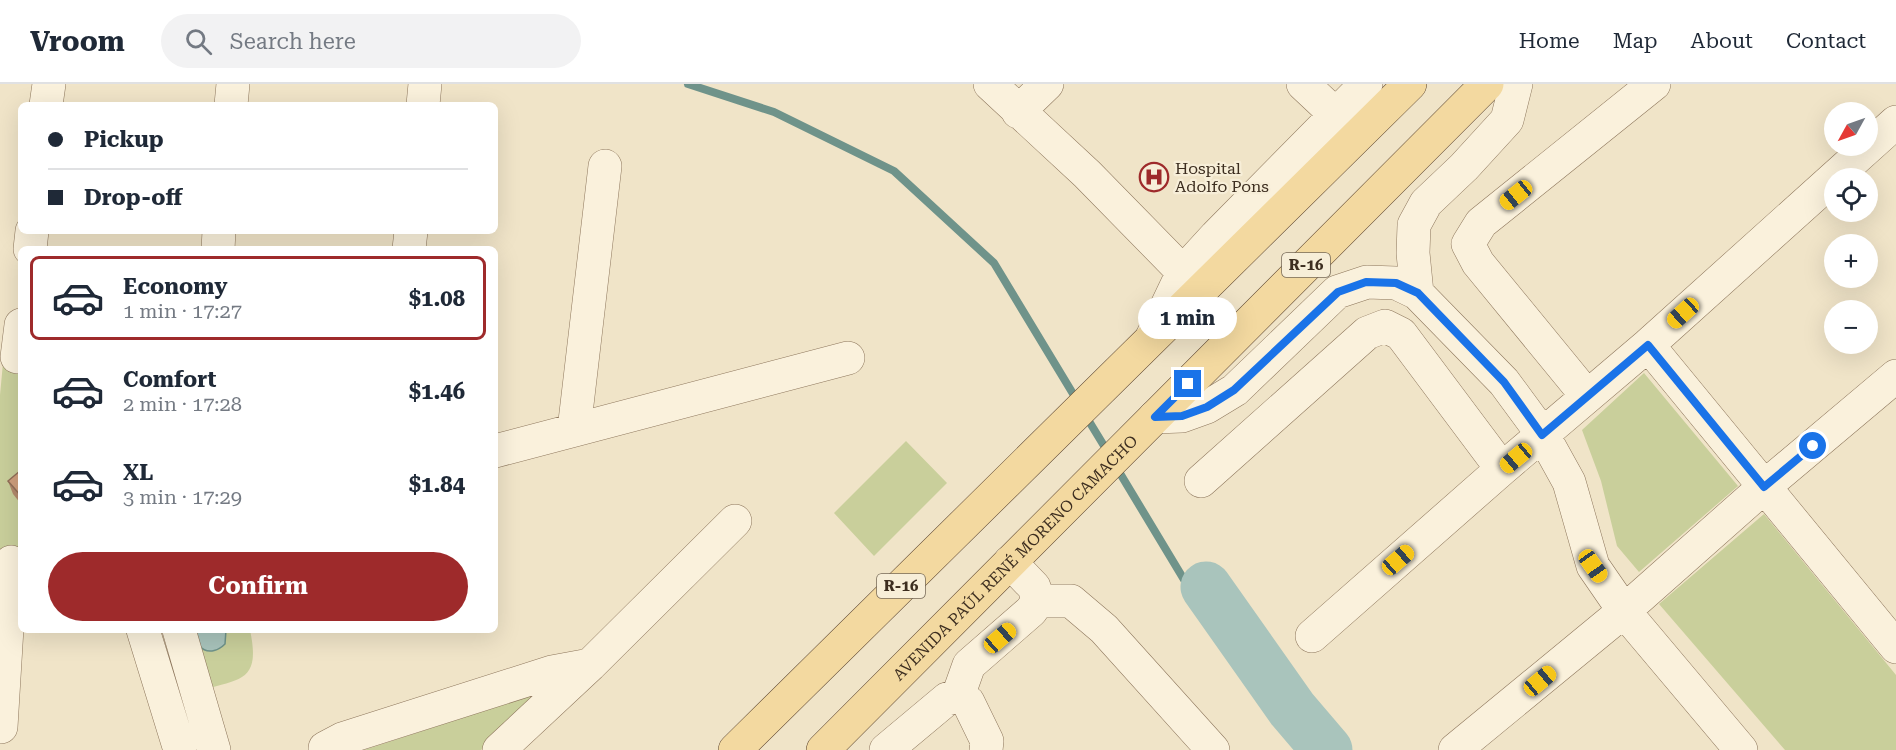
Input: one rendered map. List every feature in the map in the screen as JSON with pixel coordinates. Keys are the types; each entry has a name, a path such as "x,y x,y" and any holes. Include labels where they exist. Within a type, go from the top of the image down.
{"main road":[{"name":"R-16","path":"735,750 1410,84"},
{"name":"AVENIDA PAÚL RENÉ MORENO CAMACHO","path":"823,750 1487,84"}],"street":[{"path":"46,102 49,84"},
{"path":"231,102 233,84"},
{"path":"423,102 425,84"},
{"path":"990,84 1087,174 1183,272"},
{"path":"1018,112 1047,84"},
{"path":"1303,84 1336,115"},
{"path":"1151,338 1183,272 1366,84"},
{"path":"1418,293 1413,253 1414,225 1426,203 1464,167 1507,120 1516,84"},
{"path":"1587,396 1478,263 1468,244 1481,223 1654,84"},
{"path":"1312,636 1502,469 1648,345 1896,122"},
{"path":"574,430 604,166"},
{"path":"1155,417 1182,416 1207,407 1234,390 1338,292 1366,282 1396,283 1418,293 1504,382 1542,435 1569,482 1593,566 1624,611 1741,750"},
{"path":"1201,481 1367,333 1385,326 1401,334 1502,469"},
{"path":"13,357 18,337"},
{"path":"1648,345 1764,487 1889,625"},
{"path":"498,450 848,358"},
{"path":"1455,750 1624,611 1764,487 1896,376"},
{"path":"499,750 590,665 735,521"},
{"path":"1,727 11,562"},
{"path":"1010,562 1034,587 1038,601"},
{"path":"958,696 969,665 1031,611 1038,601"},
{"path":"1038,601 1071,602 1104,629 1213,750"},
{"path":"144,633 180,750"},
{"path":"180,633 214,750"},
{"path":"325,750 342,739 552,672 590,665"},
{"path":"886,750 947,699 958,696 968,702 987,741 986,750"},
{"path":"867,705 880,750"}],"green space":[{"path":"3,363 18,364 18,559 0,558 0,395"},
{"path":"1644,373 1738,486 1639,572 1617,546 1601,481 1582,430"},
{"path":"906,441 947,483 874,556 834,513"},
{"path":"1764,514 1896,675 1896,750 1785,750 1659,604"},
{"path":"189,633 251,633 253,660 244,676 226,684 198,691"},
{"path":"544,691 481,750 364,750"}],"water":[{"path":"197,633 226,633 225,644 214,651 200,647"}],"building":[{"path":"18,473 18,493 8,481"}],"waterway":[{"path":"688,84 774,112 894,171 994,263 1078,402"},
{"path":"1084,413 1109,454"},
{"path":"1115,465 1230,656 1307,750"},
{"path":"1206,587 1292,709 1327,750"}],"place":[{"name":"Hospital Adolfo Pons","path":"1154,177"}],"route":[{"path":"1188,384 1155,417 1182,416 1207,407 1234,390 1338,292 1366,282 1396,283 1418,293 1504,382 1542,435 1648,345 1764,487 1813,446"}]}
